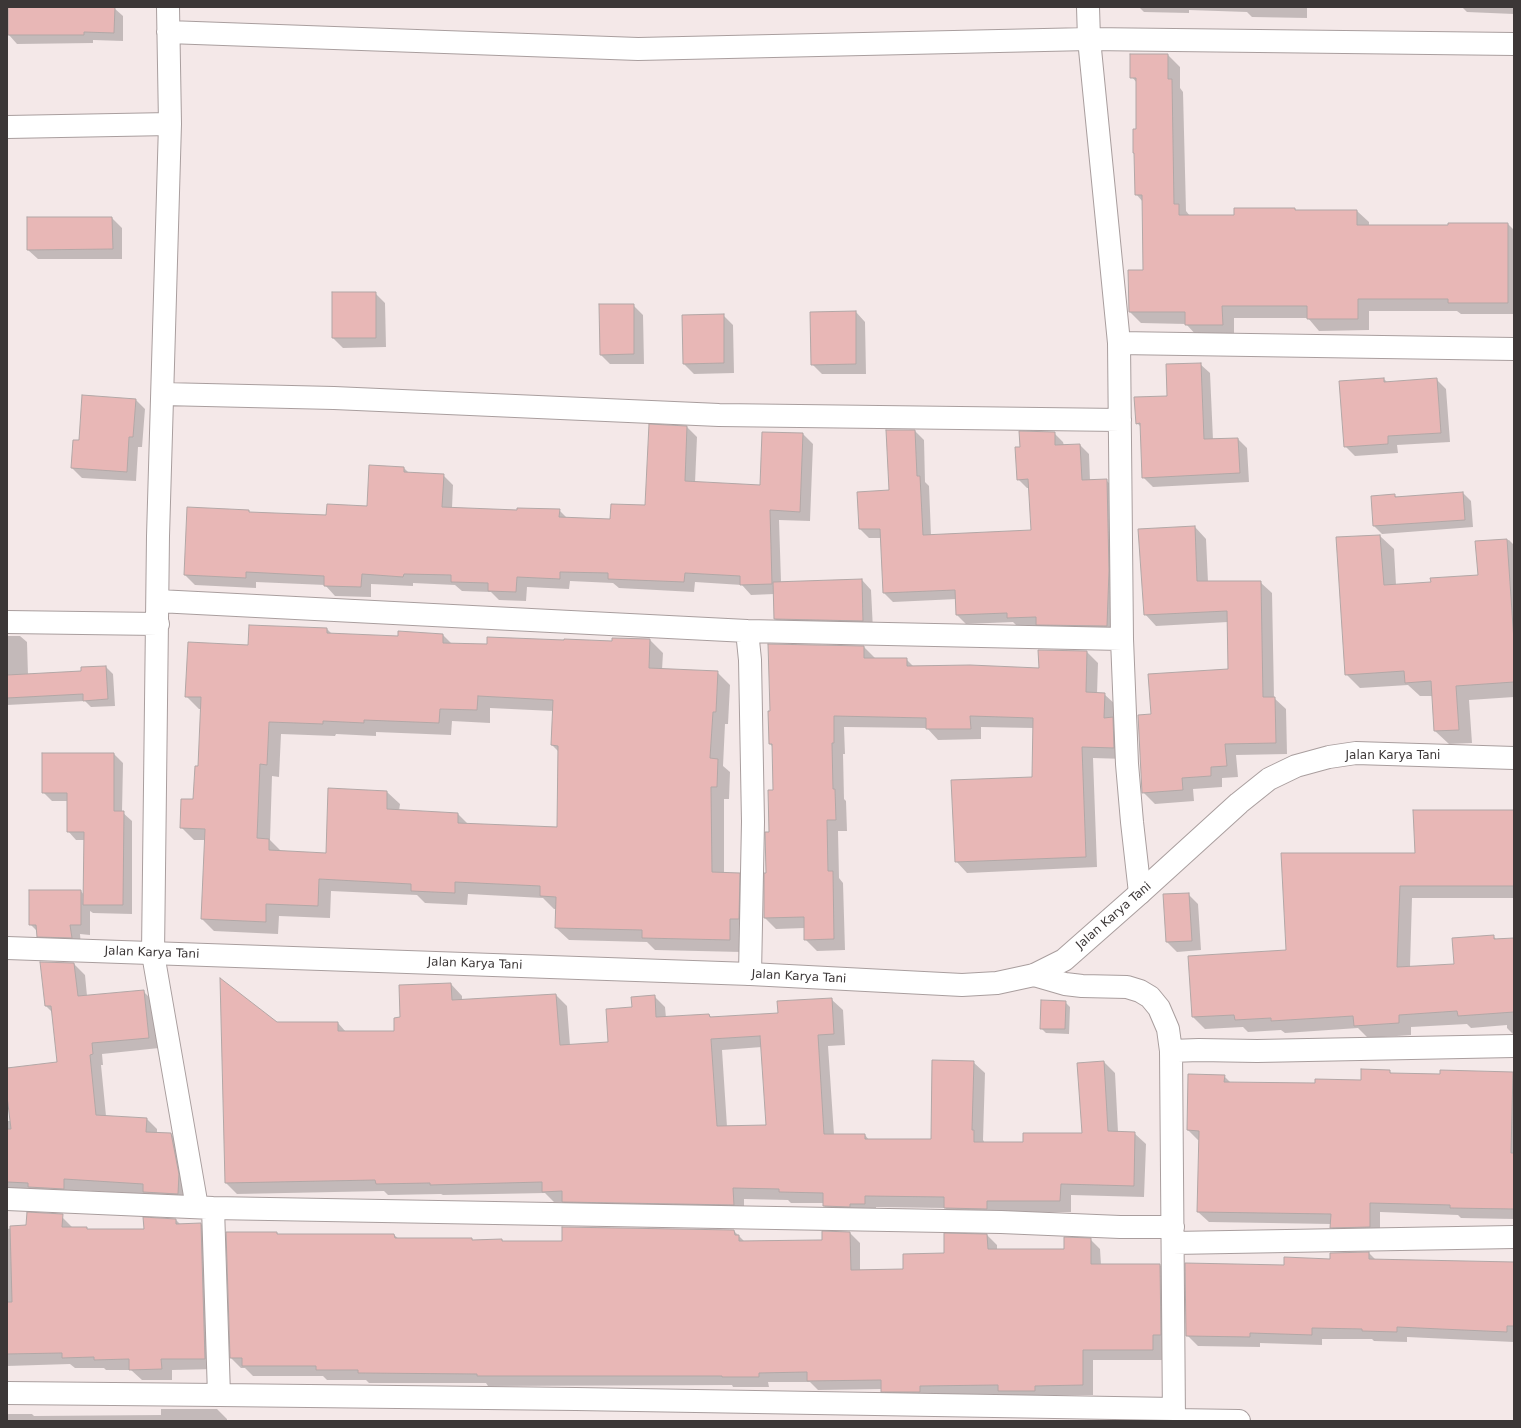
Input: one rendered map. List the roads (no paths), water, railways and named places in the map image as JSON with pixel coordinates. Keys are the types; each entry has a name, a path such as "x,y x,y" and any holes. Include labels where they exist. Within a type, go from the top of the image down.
{"street":[{"path":"168,7 170,124 158,536 153,954 205,1208 219,1395"},
{"path":"1088,7 1089,39 1119,343 1122,639 1127,764 1140,893"},
{"path":"168,32 638,49 1089,39 1514,44"},
{"path":"7,127 170,124"},
{"path":"1119,343 1514,349"},
{"path":"163,394 334,398 719,415 1120,420"},
{"path":"158,601 747,631 1122,639"},
{"path":"7,622 158,624"},
{"path":"747,631 750,660 753,822 750,974"},
{"name":"Jalan Karya Tani","path":"7,948 750,974 962,986 997,983 1034,975 1064,960 1240,803 1269,779 1296,766 1329,757 1356,753 1514,758"},
{"path":"1034,975 1065,984 1126,987 1140,991 1150,996 1159,1008 1168,1029 1171,1050 1174,1416"},
{"path":"1171,1050 1256,1051 1514,1046"},
{"path":"7,1198 205,1208 1001,1222 1120,1227 1173,1235 1514,1237"},
{"path":"7,1393 576,1399 1174,1416 1239,1421"}]}
